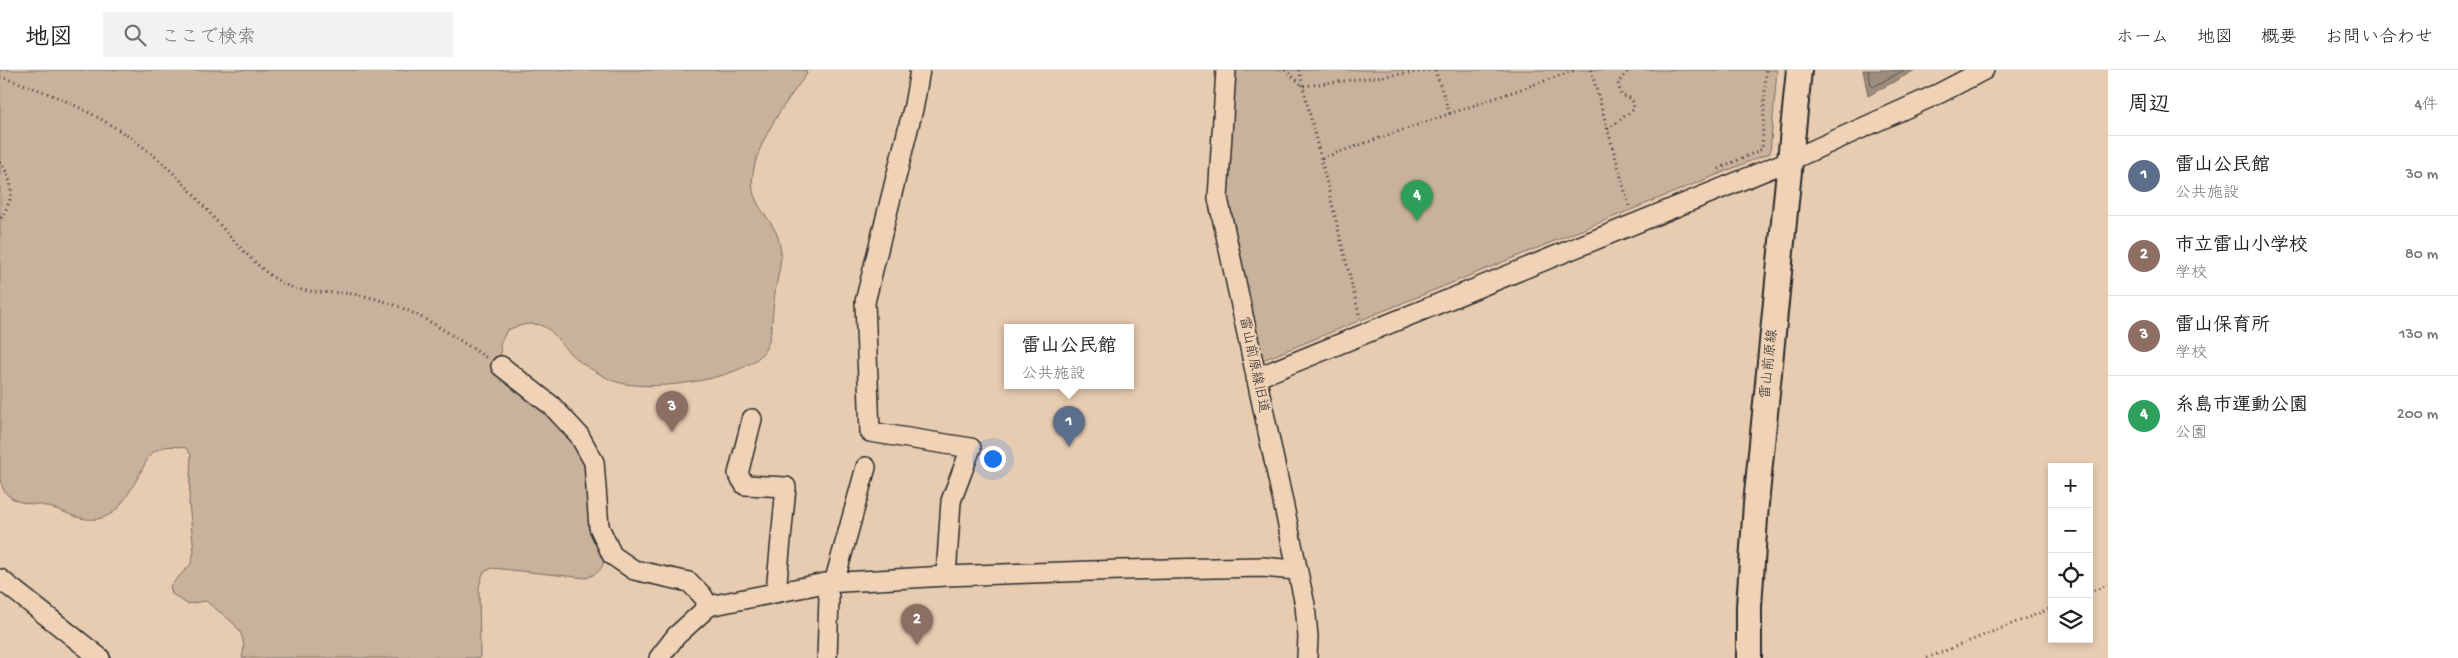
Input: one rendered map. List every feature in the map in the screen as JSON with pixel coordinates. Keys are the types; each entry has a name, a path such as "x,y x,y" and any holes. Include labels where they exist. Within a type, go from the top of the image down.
{"main road":[{"name":"雷山前原線","path":"1749,658 1749,606 1756,504 1799,70"}],"street":[{"path":"920,70 914,105 865,302 870,432 971,448 951,501 946,576"},
{"name":"雷山前原線旧道","path":"1226,70 1218,198 1305,605 1308,637 1307,658"},
{"path":"1256,378 1790,160 1940,93 1984,70"},
{"path":"501,366 552,406 579,435 594,462 599,527 612,555 634,570 689,582 702,595 709,606"},
{"path":"752,419 738,474 745,485 786,488 776,592"},
{"path":"828,658 829,583 866,467"},
{"path":"658,658 676,636 709,606 829,583 946,576 1262,567 1296,570"},
{"path":"0,579 100,658"}],"path":[{"path":"1285,70 1303,86 1435,70 1450,114"},
{"path":"1299,70 1322,158 1360,321"},
{"path":"1322,158 1576,70"},
{"path":"1591,70 1630,211 1639,206"},
{"path":"1608,129 1633,110 1634,103 1630,98 1621,95 1618,83 1629,70"},
{"path":"1718,169 1762,149 1766,70"},
{"path":"0,77 32,86 102,120 137,142 183,182 261,269 286,285 325,294 361,295 397,304 419,314 501,366"},
{"path":"0,162 8,174 12,189 9,206 0,220"},
{"path":"2093,591 2108,585"},
{"path":"1928,658 2048,610"}],"shaded area":[{"path":"0,70 806,70 807,74 788,99 768,131 760,148 752,181 754,195 776,232 781,251 769,342 763,353 752,363 735,371 714,378 691,382 645,386 611,380 596,372 577,360 546,327 528,324 507,330 500,344 501,355 536,391 561,422 581,452 586,464 604,555 600,570 586,578 492,568 483,573 479,587 480,658 242,658 243,639 240,632 229,619 206,601 187,604 172,594 170,586 191,564 194,552 189,503 191,455 186,448 167,447 158,449 150,455 121,504 115,511 101,518 84,519 54,508 18,501 7,495 2,487 0,480"},
{"path":"1231,70 1777,70 1770,153 1258,362 1224,196"}],"water":[{"path":"1863,70 1915,70 1868,96"}],"place":[{"name":"糸島市運動公園","path":"1417,221"},
{"name":"雷山保育所","path":"672,432"},
{"name":"雷山公民館","path":"1069,447"},
{"name":"市立雷山小学校","path":"917,645"}]}
